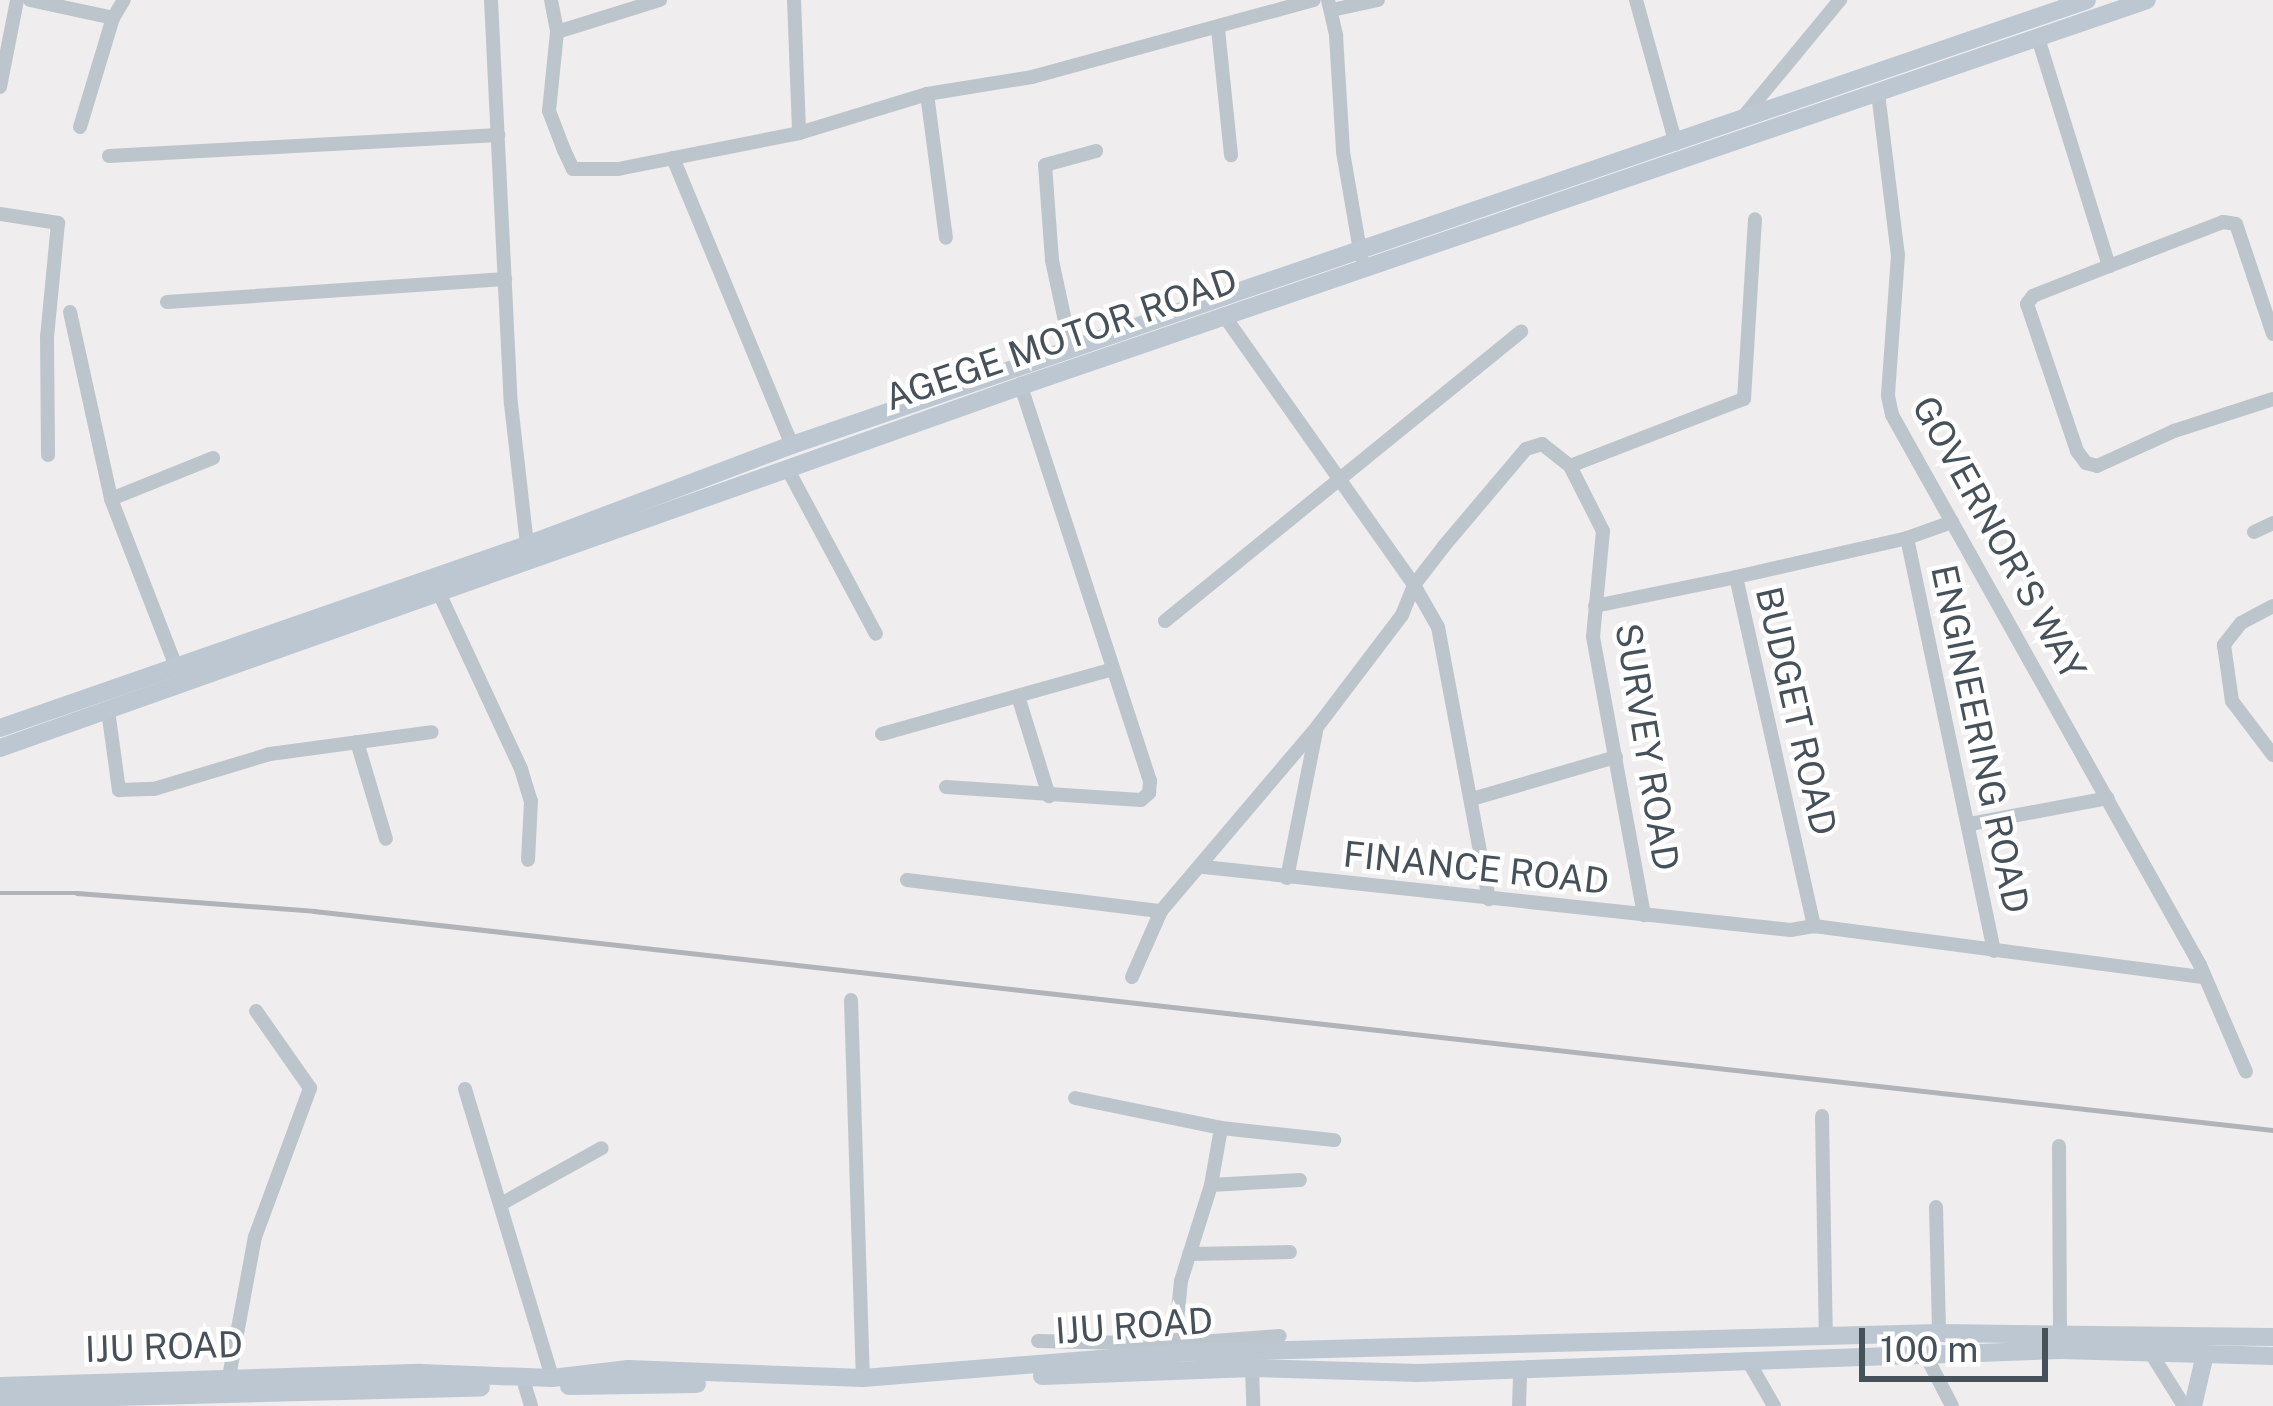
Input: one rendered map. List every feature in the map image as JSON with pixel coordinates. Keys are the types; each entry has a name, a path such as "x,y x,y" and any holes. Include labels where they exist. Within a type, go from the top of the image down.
{"main road":[{"name":"AGEGE MOTOR ROAD","path":"0,748 787,468 835,441 948,403 1071,349 2087,0"},
{"name":"AGEGE MOTOR ROAD","path":"948,403 1022,386 2147,0"},
{"name":"AGEGE MOTOR ROAD","path":"0,728 527,544 792,445 835,441"},
{"name":"IJU ROAD","path":"0,1400 113,1402 552,1378 628,1369 863,1378 1174,1348 2060,1334 2205,1354 2273,1356"},
{"name":"IJU ROAD","path":"0,1386 230,1377 355,1390 1252,1368 1520,1369 1926,1356 2273,1337"},
{"path":"2188,1406 2205,1354"}],"street":[{"path":"0,88 17,0"},
{"path":"30,0 112,18"},
{"path":"80,127 112,18 124,0"},
{"path":"491,0 511,404 527,544"},
{"path":"551,0 557,32 549,111 573,169 618,169 799,134 927,94 1032,77 1314,0"},
{"path":"557,32 660,0"},
{"path":"794,0 799,134"},
{"path":"1366,270 1341,129 1330,5 1378,0"},
{"path":"1636,0 1676,144"},
{"path":"1744,140 1742,118 1840,0"},
{"path":"1218,29 1231,155"},
{"path":"2038,38 2109,266"},
{"name":"GOVERNOR'S WAY","path":"1878,93 1898,256 1888,396 1892,415 2200,965 2201,977 2216,996 2246,1072"},
{"path":"927,94 946,238"},
{"path":"109,157 498,135"},
{"path":"1071,349 1052,260 1045,165 1096,151"},
{"path":"673,158 792,445"},
{"path":"0,214 58,223 47,337 48,455"},
{"path":"1132,976 1161,911 1204,867 1317,727 1402,615 1414,585 1526,449 1542,444 1555,449 1570,466 1744,399 1755,219"},
{"path":"2273,334 2236,224 2223,222 2033,296 2026,304 2077,451 2086,463 2097,466 2174,431 2273,399"},
{"path":"167,302 505,279"},
{"path":"70,312 111,499 176,667"},
{"path":"1225,317 1414,585 1441,635 1489,899"},
{"path":"1166,621 1522,332"},
{"path":"946,787 1141,800 1149,794 1150,781 1110,670 1022,386"},
{"path":"111,499 214,458"},
{"name":"SURVEY ROAD","path":"1570,466 1603,531 1593,637 1644,915"},
{"path":"787,468 876,634"},
{"path":"1736,577 1907,538 1952,522"},
{"path":"2254,532 2273,523"},
{"name":"ENGINEERING ROAD","path":"1907,538 1994,951"},
{"name":"BUDGET ROAD","path":"1595,606 1736,577 1814,926"},
{"path":"440,595 521,770 531,801 528,860"},
{"path":"2273,606 2241,623 2224,645 2232,701 2273,755"},
{"path":"882,734 1110,670"},
{"path":"1018,696 1049,796"},
{"path":"108,710 119,790 154,789 270,754 432,732"},
{"path":"1287,878 1317,727"},
{"path":"357,742 386,839"},
{"path":"1472,799 1616,757"},
{"path":"1970,824 2108,798"},
{"name":"FINANCE ROAD","path":"1204,867 1791,930 1814,926 2201,977"},
{"path":"907,880 1161,911"},
{"path":"851,1000 863,1378"},
{"path":"230,1377 255,1237 310,1088 256,1010"},
{"path":"465,1089 552,1378"},
{"path":"1075,1098 1221,1128 1334,1140"},
{"path":"1822,1116 1826,1337"},
{"path":"1174,1348 1189,1254 1211,1185 1221,1128"},
{"path":"2059,1146 2060,1334"},
{"path":"501,1204 602,1148"},
{"path":"1211,1185 1300,1180"},
{"path":"1936,1207 1939,1334"},
{"path":"1189,1254 1290,1252"},
{"path":"1038,1341 1174,1348 1280,1336"},
{"path":"2148,1344 2188,1406"},
{"path":"1926,1356 1952,1406"},
{"path":"1747,1359 1774,1406"},
{"path":"1252,1368 1253,1406"},
{"path":"1519,1406 1520,1369"},
{"path":"525,1386 531,1406"}],"railway":[{"path":"0,893 77,893 314,911 2273,1130"}]}
